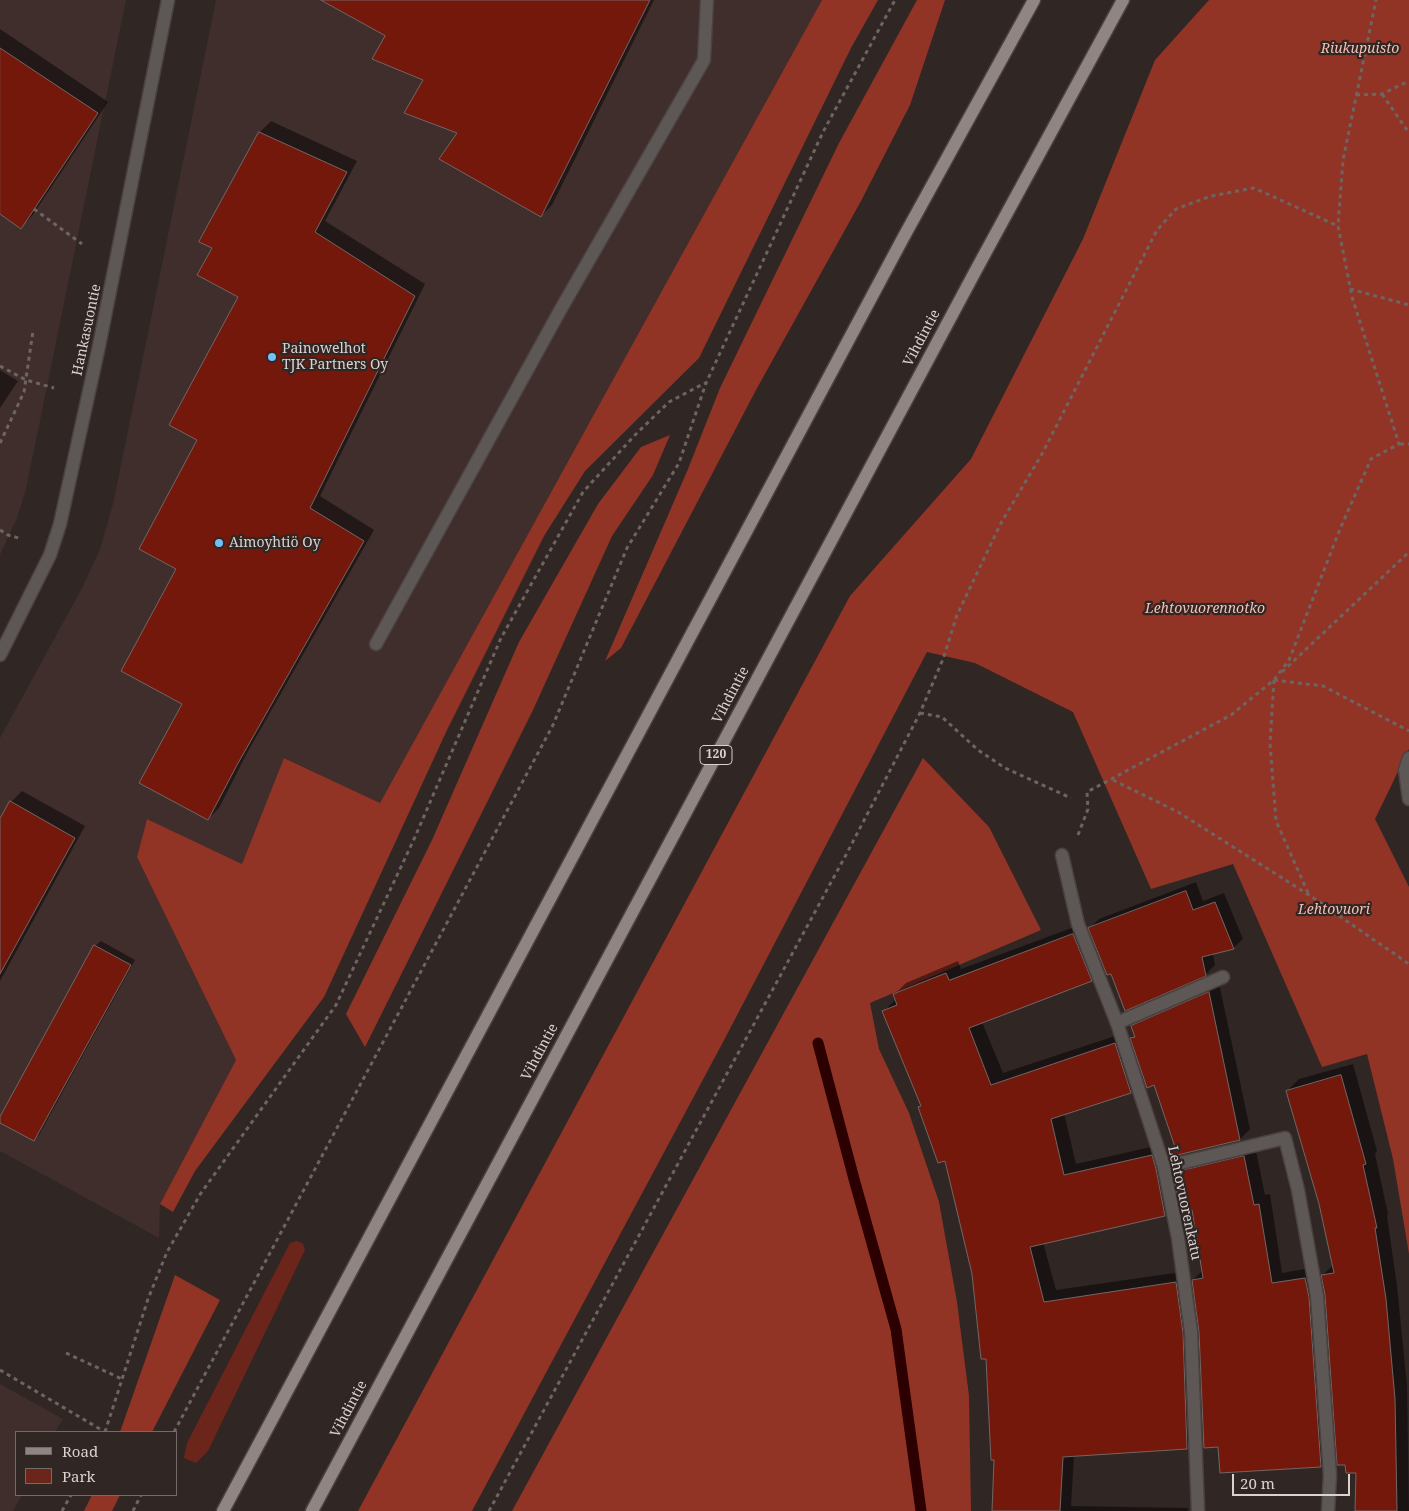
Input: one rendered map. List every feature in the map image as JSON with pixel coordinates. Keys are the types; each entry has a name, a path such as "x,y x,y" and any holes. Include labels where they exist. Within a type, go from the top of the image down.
{"main road":[{"path":"223,1511 902,240 1034,0"},
{"name":"Vihdintie","path":"312,1511 976,270 1123,0"}],"street":[{"name":"Hankasuontie","path":"0,655 50,555 60,524 99,346 168,0"},
{"path":"376,644 557,315 704,60 707,0"},
{"path":"1409,758 1405,770 1409,799"},
{"name":"Lehtovuorenkatu","path":"1062,855 1078,924 1118,1023 1164,1167 1178,1238 1191,1332 1198,1511"},
{"path":"1118,1023 1122,1019 1223,977"},
{"path":"1164,1167 1285,1138 1298,1190 1317,1296 1330,1475 1328,1511"}],"path":[{"path":"175,1431 553,725 627,548 679,463 706,383 823,132 895,0"},
{"path":"1376,0 1343,160 1338,226 1350,289 1399,444"},
{"path":"1356,95 1382,94 1409,81"},
{"path":"1382,94 1409,133"},
{"path":"489,1511 842,862 920,713 943,659 957,615 1001,523 1042,454 1157,230 1176,209 1211,196 1254,188 1338,226"},
{"path":"34,209 82,244"},
{"path":"1350,289 1409,305"},
{"path":"0,443 24,392 33,331"},
{"path":"0,366 26,380 54,388"},
{"path":"105,1431 148,1299 167,1252 201,1193 336,1005 415,837 501,638 583,492 635,435 669,402 706,383"},
{"path":"1309,894 1276,821 1270,744 1274,680 1289,660 1340,529 1371,459 1399,444 1409,444"},
{"path":"0,530 8,535 22,539"},
{"path":"1062,855 1079,833 1088,809 1087,792 1231,715 1274,680 1409,552"},
{"path":"1274,680 1323,686 1409,731"},
{"path":"920,713 942,717 978,750 1005,768 1071,798"},
{"path":"1112,779 1178,812 1309,894 1409,964"},
{"path":"66,1353 122,1379"},
{"path":"0,1370 103,1431"},
{"path":"62,1511 71,1496"},
{"path":"133,1511 141,1496"}],"shaded area":[{"path":"0,0 126,0 26,489 17,518 0,555"},
{"path":"216,0 822,0 380,803 285,758 242,864 147,819 137,857 236,1060 160,1204 159,1238 0,1151 0,738 82,588 100,549 113,504"},
{"path":"0,1384 63,1419 56,1431 15,1431 15,1496 21,1496 13,1511 0,1511"}],"green space":[{"path":"822,0 878,0 851,48 699,358 585,471 544,536 447,730 324,997 195,1171 173,1212 160,1204 236,1060 137,857 147,819 242,864 284,758 380,803"},
{"path":"917,0 945,0 910,105 861,201 756,390 621,648 605,661 688,469 720,388 839,143"},
{"path":"1209,0 1409,0 1409,749 1375,819 1409,887 1409,1254 1393,1159 1367,1054 1322,1067 1233,864 1151,889 1073,712 975,663 927,652 722,1044 472,1511 358,1511 850,596 971,459 1083,239 1155,60"},
{"path":"670,435 653,475 612,536 533,710 365,1047 346,1014 432,840 519,642 598,504 641,447"},
{"path":"923,758 989,827 1041,930 870,1003 879,1049 909,1113 939,1202 957,1302 969,1396 971,1511 512,1511"},
{"path":"297,1241 303,1244 305,1250 208,1451 196,1463 184,1458 187,1443 290,1243"},
{"path":"175,1275 220,1300 153,1431 120,1431"},
{"path":"92,1496 120,1496 112,1511 84,1511"}],"building":[{"path":"321,0 650,0 541,217 439,159 457,133 404,113 423,80 372,59 385,36"},
{"path":"0,48 98,113 21,229 0,214"},
{"path":"259,132 347,172 315,232 415,296 310,508 364,541 237,765 208,820 139,783 182,704 121,671 176,569 139,549 197,440 169,425 238,297 197,275 212,248 199,242"},
{"path":"10,801 75,838 0,974 0,819"},
{"path":"1186,891 1193,910 1215,902 1234,949 1202,957 1206,976 1125,1011 1111,974 1107,975 1088,928"},
{"path":"1073,934 1092,981 969,1028 991,1085 1115,1043 1131,1093 1051,1119 1064,1175 1152,1155 1165,1216 1030,1247 1044,1302 1176,1282 1183,1333 1187,1449 1063,1457 1060,1511 992,1511 994,1460 991,1460 986,1359 981,1359 972,1274 945,1161 938,1163 918,1107 921,1106 882,1011 897,1005 893,994 946,973 949,980"},
{"path":"94,945 131,965 34,1141 0,1123 0,1117"},
{"path":"1209,992 1240,1140 1169,1157 1168,1152 1176,1150 1154,1085 1147,1088 1130,1038 1135,1037 1131,1026"},
{"path":"1341,1075 1366,1164 1363,1165 1377,1228 1375,1228 1386,1299 1395,1399 1397,1511 1355,1511 1356,1473 1346,1473 1345,1465 1337,1465 1325,1295 1321,1275 1334,1273 1319,1204 1286,1091"},
{"path":"1244,1156 1254,1205 1259,1204 1272,1283 1305,1278 1309,1297 1321,1467 1220,1473 1218,1447 1204,1448 1199,1332 1192,1280 1203,1278 1192,1210 1181,1212 1173,1173"}],"waterway":[{"path":"818,1043 896,1329 921,1511"}],"place":[{"name":"Painowelhot TJK Partners Oy","path":"272,357"},
{"name":"Aimoyhtiö Oy","path":"219,543"}],"park label":[{"name":"Riukupuisto","path":"1360,49"},
{"name":"Lehtovuorennotko","path":"1205,609"},
{"name":"Lehtovuori","path":"1334,910"}]}
